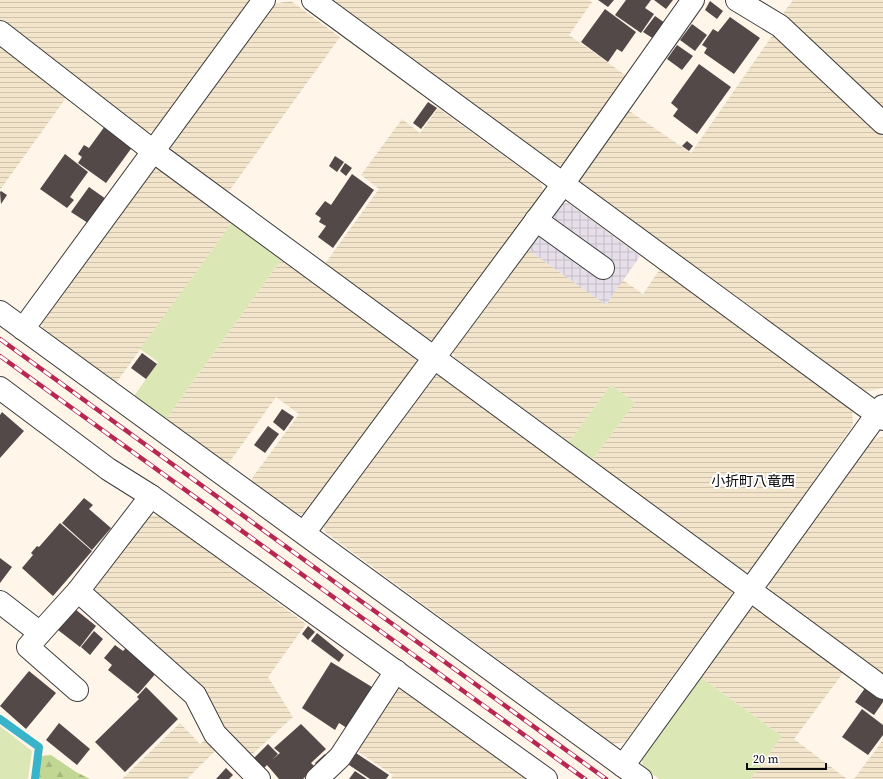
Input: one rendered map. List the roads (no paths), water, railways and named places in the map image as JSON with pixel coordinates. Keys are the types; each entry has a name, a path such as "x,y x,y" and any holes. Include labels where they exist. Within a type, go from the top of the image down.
{"street":[{"path":"23,329 264,0"},
{"path":"313,0 563,184 881,413 750,590 623,766"},
{"path":"304,533 563,184 693,0"},
{"path":"737,0 780,26 883,123"},
{"path":"0,32 153,151 883,688"},
{"path":"536,220 603,268"},
{"path":"0,312 641,779"},
{"path":"0,388 108,469 151,496 546,779"},
{"path":"77,690 28,648 78,591 151,496"},
{"path":"78,591 195,695 215,734 259,779"},
{"path":"0,602 40,633"},
{"path":"317,779 340,757 396,671"}],"waterway":[{"path":"0,719 39,747 35,779"}],"railway":[{"path":"0,339 606,779"},
{"path":"0,356 585,779"}],"district":[{"name":"小折町八竜西","path":"753,481"}]}
